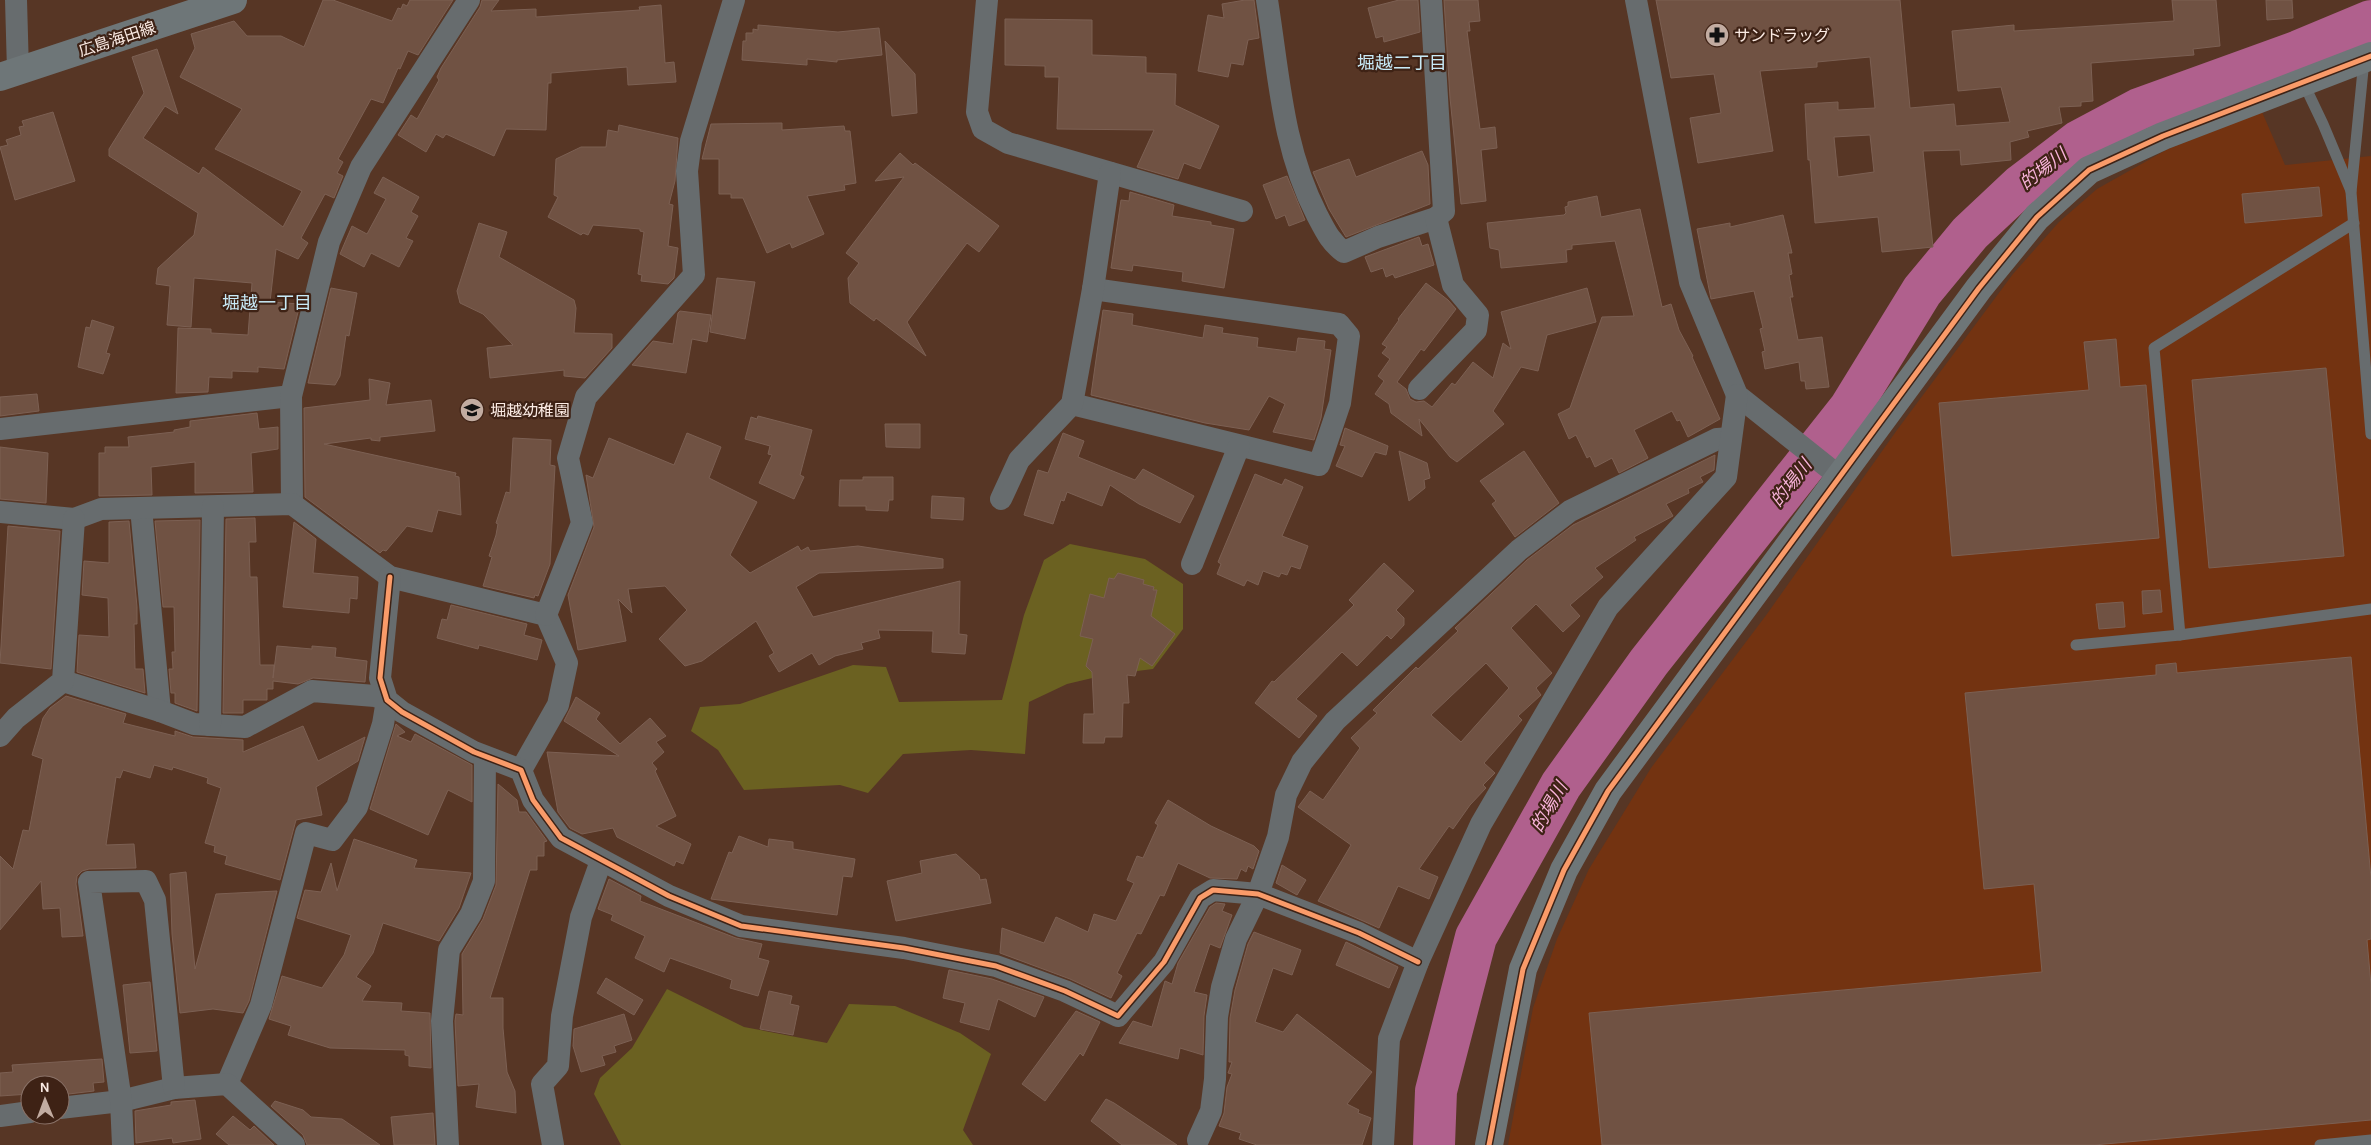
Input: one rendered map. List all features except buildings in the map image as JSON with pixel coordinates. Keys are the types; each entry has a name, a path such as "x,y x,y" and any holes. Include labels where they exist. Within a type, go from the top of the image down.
{"street":[{"path":"9,74 16,0"},
{"name":"広島海田線","path":"9,74 233,0"},
{"path":"292,504 291,396 329,242 361,167 469,0"},
{"path":"521,770 558,705 567,663 546,616 582,523 568,458 586,397 694,275 687,171 691,141 734,0"},
{"path":"988,0 977,112 983,129 1008,143 1242,211"},
{"path":"1267,0 1281,100 1291,152 1302,186 1332,244 1344,252 1378,237 1436,218 1444,211 1431,0"},
{"path":"1636,0 1690,282 1737,395 1840,477"},
{"path":"1489,1145 1523,969 1564,870 1608,791 1979,288 2031,224 2089,170 2163,136 2368,57"},
{"path":"1001,499 1019,460 1072,404 1093,289 1110,173"},
{"path":"1419,390 1476,330 1478,315 1453,285 1436,218"},
{"path":"1072,404 1319,465 1340,402 1349,336 1339,324 1093,289"},
{"path":"1383,1145 1389,1039 1418,962 1481,824 1608,607 1726,477 1737,395"},
{"path":"0,429 291,396"},
{"path":"1201,1143 1210,1111 1215,1079 1217,1017 1222,987 1236,939 1258,894 1278,837 1286,795 1302,762 1335,722 1519,550 1570,511 1717,439 1731,438"},
{"path":"1192,564 1239,446"},
{"path":"0,512 74,519 100,509 292,504 390,577 546,616"},
{"path":"210,725 213,507"},
{"path":"141,508 160,711"},
{"path":"0,736 16,718 63,682 74,519"},
{"path":"227,1084 261,1006 306,833 332,840 357,807 383,724 387,700 380,678 390,577"},
{"path":"63,682 160,711 194,724 245,727 312,691 375,696 387,700 402,712 474,752 521,770 533,800 561,838 669,896 741,926 904,948 996,966 1065,991 1118,1016 1164,962 1200,898 1213,890 1258,894 1359,933 1418,962"},
{"path":"448,1145 442,1021 449,950 471,914 484,881 485,756"},
{"path":"553,1145 542,1084 558,1066 562,1016 581,917 601,861"},
{"path":"123,1145 120,1101 89,882 146,882 155,900 174,1088"},
{"path":"70,1107 120,1101 174,1088 227,1084 294,1145"},
{"path":"0,1116 20,1113"}],"lane":[{"path":"2368,57 2351,192 2371,434"},
{"path":"2303,82 2324,124 2351,192"},
{"path":"2180,635 2154,348 2354,224"},
{"path":"2076,645 2180,635 2371,609"},
{"path":"2320,1145 2371,1140"}],"shaded area":[{"path":"2262,112 2285,165 2371,156 2371,1145 1508,1145 1533,1008 1557,939 1589,869 1651,768 1767,614 1897,430 2013,274 2059,222 2097,189 2168,149"},
{"path":"1070,544 1145,559 1183,584 1183,629 1153,669 1105,675 1067,684 1029,702 1025,754 971,750 903,754 868,793 840,785 744,790 718,750 691,731 700,707 740,704 853,665 886,667 899,702 1002,700 1024,615 1044,560"},
{"path":"667,989 744,1027 827,1043 849,1004 895,1006 960,1033 991,1054 963,1130 973,1145 621,1145 594,1094 600,1078 632,1048"}],"waterway":[{"name":"的場川","path":"1434,1145 1436,1091 1476,937 1561,785 1649,662 1850,408 1922,291 1970,233 2020,186 2079,141 2139,109 2299,51 2371,21"}],"cycle path":[{"path":"1489,1145 1523,969 1564,870 1608,791 1979,288 2037,217 2089,170 2163,136 2371,56"},
{"path":"390,577 380,678 387,700 402,712 474,752 521,770 533,800 561,838 669,896 741,926 904,948 996,966 1065,991 1118,1016 1164,962 1200,898 1213,890 1258,894 1359,933 1418,962"}],"place":[{"name":"サンドラッグ","path":"1717,35"},
{"name":"堀越幼稚園","path":"472,410"}],"district":[{"name":"堀越二丁目","path":"1402,63"},
{"name":"堀越一丁目","path":"267,303"}]}
